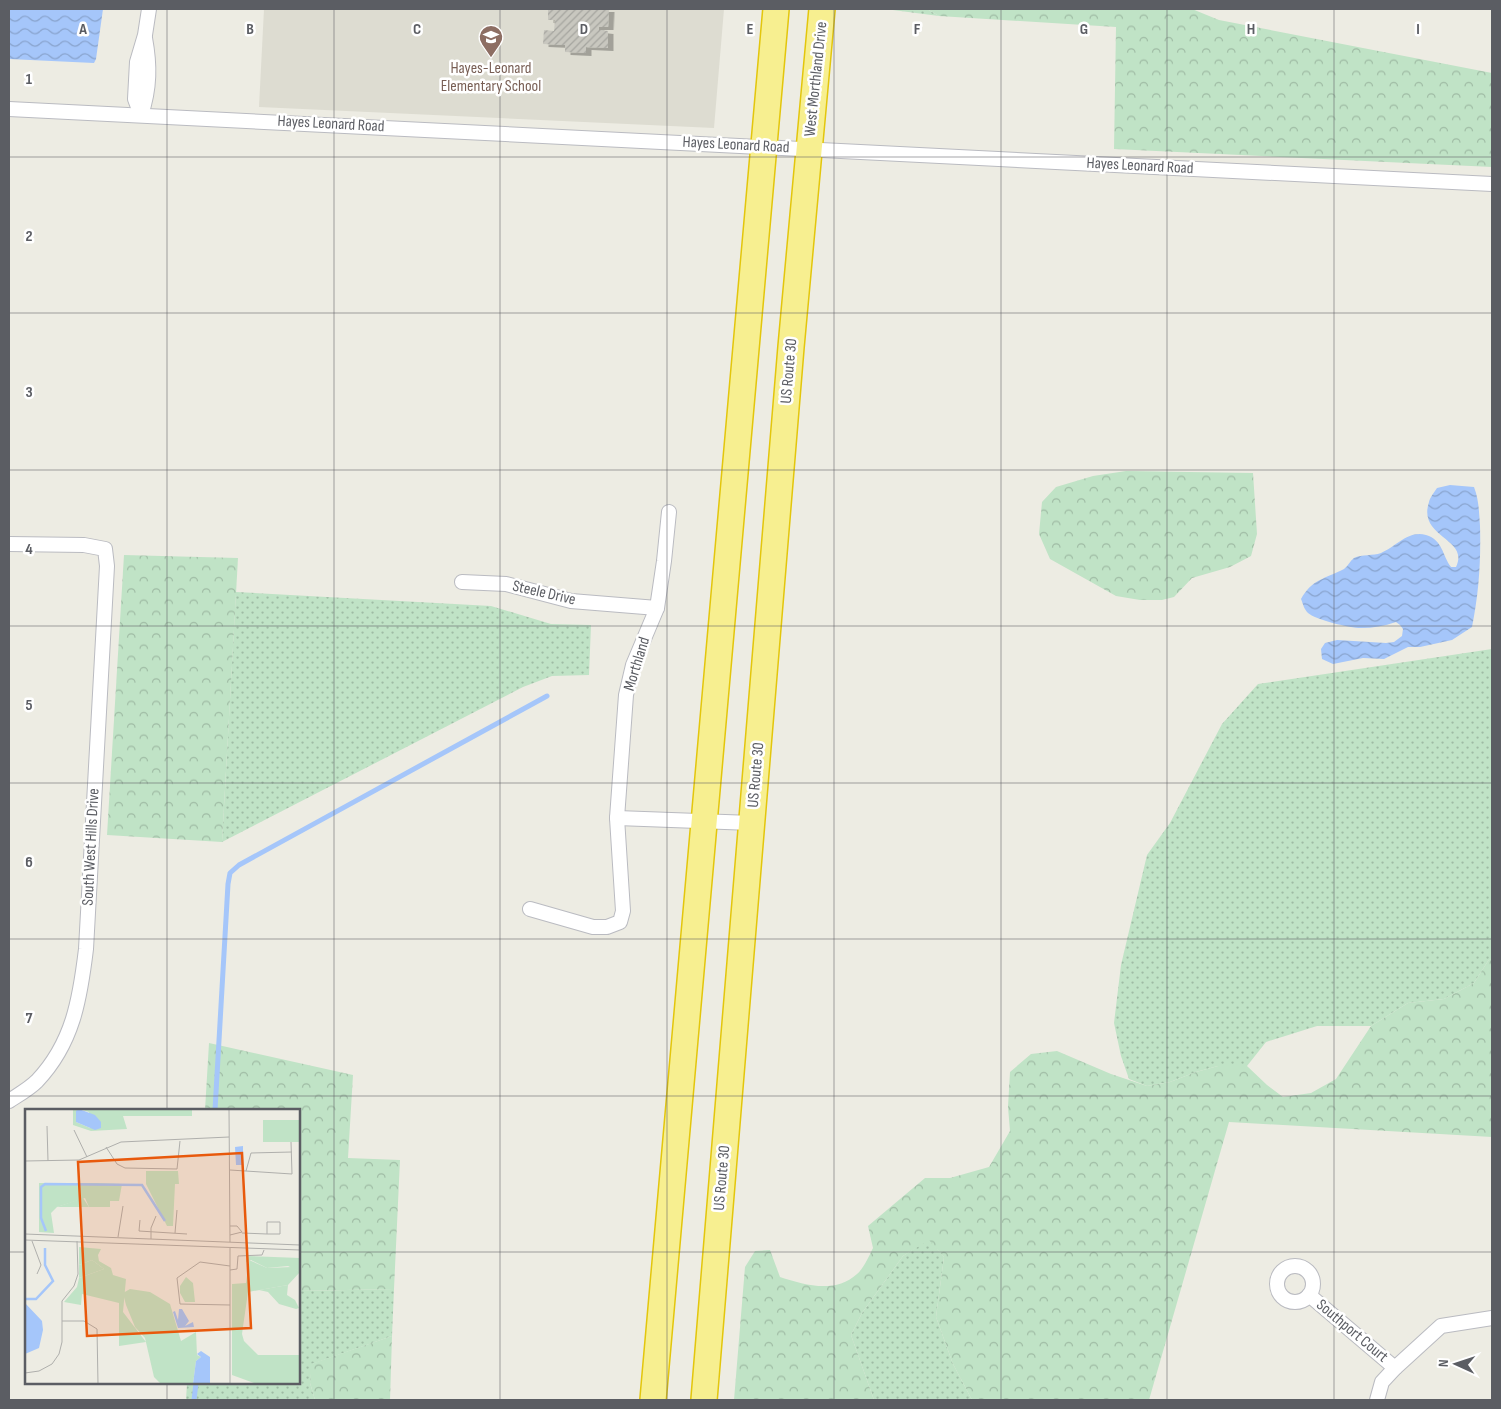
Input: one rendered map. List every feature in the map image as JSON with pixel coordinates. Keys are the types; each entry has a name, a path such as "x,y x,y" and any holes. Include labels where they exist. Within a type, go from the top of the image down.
{"highway":[{"path":"653,1400 776,9"},
{"name":"West Morthland Drive","path":"809,149 822,9"},
{"name":"US Route 30","path":"704,1400 809,149"}],"street":[{"path":"141,115 135,99 137,62 150,9"},
{"name":"Hayes Leonard Road","path":"9,109 1492,184"},
{"name":"Morthland","path":"530,909 593,927 607,927 620,922 623,911 617,818 626,695 633,665 657,608 669,512"},
{"name":"South West Hills Drive","path":"9,544 84,545 105,549 106,566 86,949 82,984 76,1013 67,1037 54,1060 36,1082 9,1101"},
{"name":"Steele Drive","path":"462,582 506,584 571,602 657,608"},
{"path":"617,818 752,823"},
{"name":"Southport Court","path":"1309,1295 1395,1368"},
{"path":"1377,1400 1382,1382 1441,1326 1492,1318"}],"shaded area":[{"name":"Hayes-Leonard Elementary School","path":"264,9 724,9 714,128 259,107"}],"green space":[{"path":"885,9 927,9 939,16"},
{"path":"927,9 1192,9 1219,20 1492,73 1492,167 1114,149 1116,27 939,16"},
{"path":"1126,471 1253,473 1257,534 1251,556 1230,567 1192,578 1174,597 1162,600 1140,600 1116,596 1050,559 1039,534 1042,502 1056,487 1093,476"},
{"path":"124,555 238,558 222,842 107,835"},
{"path":"236,592 491,606 551,624 591,625 589,675 552,676 523,687 222,842"},
{"path":"1492,649 1492,958 1474,983 1444,999 1408,1003 1371,1026 1317,1026 1266,1042 1247,1066 1218,1066 1170,1082 1147,1086 1129,1079 1121,1056 1114,1023 1121,965 1147,855 1170,823 1222,724 1258,684"},
{"path":"1492,958 1492,1137 1229,1122 1149,1400 972,1400 953,1364 936,1317 944,1257 929,1240 903,1256 862,1313 851,1335 874,1400 734,1400 745,1267 755,1251 770,1250 780,1277 799,1283 830,1286 848,1280 857,1274 862,1269 873,1248 868,1226 925,1178 950,1178 989,1167 1010,1131 1008,1107 1010,1072 1031,1054 1057,1051 1111,1074 1147,1086 1170,1082 1218,1066 1247,1066 1283,1097 1311,1093 1336,1079 1371,1026 1408,1003 1444,999 1474,983"},
{"path":"209,1043 353,1075 348,1158 400,1160 394,1289 300,1291 300,1109 205,1109"},
{"path":"929,1239 944,1257 936,1317 953,1364 972,1400 874,1400 851,1335 862,1313 903,1256"},
{"path":"394,1289 392,1336 312,1364 310,1383 315,1400 186,1400 187,1384 300,1384 300,1291"},
{"path":"392,1336 390,1400 315,1400 310,1383 311,1364"}],"water":[{"path":"9,9 103,9 94,63 9,59"},
{"path":"1450,485 1474,487 1478,501 1480,564 1472,627 1452,640 1420,647 1408,647 1384,659 1363,658 1333,664 1322,659 1321,649 1325,643 1337,640 1394,642 1402,636 1403,629 1396,622 1383,626 1356,628 1312,616 1306,610 1301,599 1314,583 1344,569 1354,558 1381,553 1408,537 1420,534 1436,540 1451,567 1456,567 1458,557 1456,550 1436,531 1430,523 1427,514 1431,497 1437,488"}],"building":[{"name":"Hayes-Leonard Elementary School","path":"548,9 609,9 608,27 599,27 599,30 608,31 608,48 586,47 586,53 565,52 565,45 543,44 544,30 554,31 555,20 548,20"}],"waterway":[{"path":"215,1109 230,873 239,865 547,696"},
{"path":"194,1400 196,1384"}],"place":[{"name":"Hayes-Leonard Elementary School","path":"491,58"}]}
